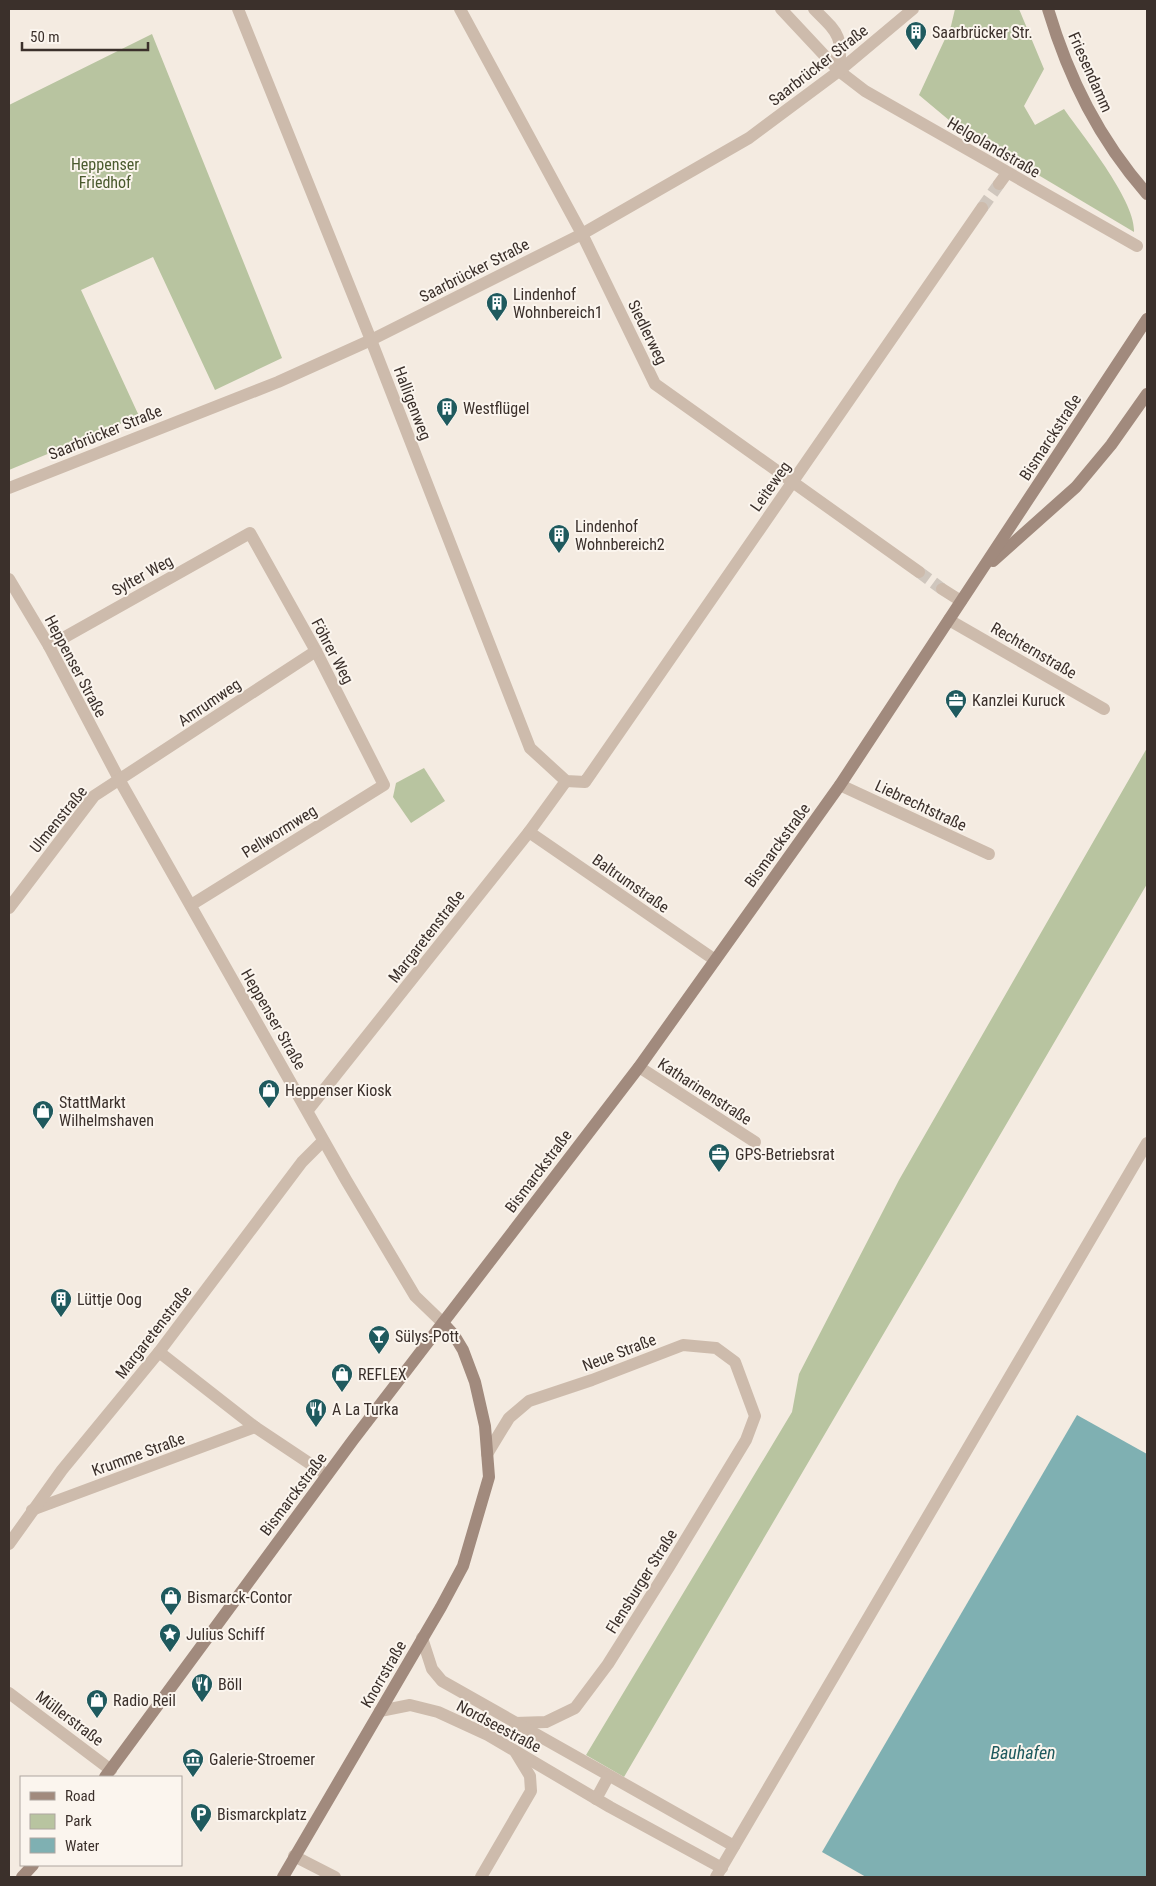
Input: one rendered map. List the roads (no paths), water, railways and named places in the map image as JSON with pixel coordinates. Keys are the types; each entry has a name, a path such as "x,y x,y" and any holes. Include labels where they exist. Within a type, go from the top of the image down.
{"main road":[{"name":"Friesendamm","path":"1048,9 1057,40 1085,107 1123,166 1147,194"},
{"name":"Bismarckstraße","path":"108,1774 133,1742 170,1686 327,1475 639,1067 840,785 1147,319"},
{"name":"Bismarckstraße","path":"980,573 1076,487 1111,445 1147,394"},
{"name":"Heppenser Straße","path":"443,1323 454,1335 463,1350 475,1382 485,1426 489,1477"},
{"name":"Knorrstraße","path":"283,1877 463,1566 489,1477"},
{"path":"22,1877 31,1866"}],"street":[{"name":"Halligenweg","path":"238,9 371,340 530,748 566,780"},
{"name":"Siedlerweg","path":"460,9 582,234 655,384 919,572"},
{"name":"Helgolandstraße","path":"781,9 839,71 873,96 1137,246"},
{"path":"814,9 834,30 842,48 839,71"},
{"name":"Saarbrücker Straße","path":"9,488 278,382 371,340 582,234 749,138 839,71 913,9"},
{"path":"999,184 1007,173"},
{"name":"Leiteweg","path":"566,780 585,782 982,208"},
{"name":"Sylter Weg","path":"49,646 250,533"},
{"name":"Föhrer Weg","path":"250,533 316,651 384,785"},
{"name":"Heppenser Straße","path":"9,579 49,646 120,781 273,1054 308,1110 323,1141 415,1296 443,1323"},
{"path":"942,589 961,601"},
{"name":"Rechternstraße","path":"949,620 1104,709"},
{"name":"Amrumweg","path":"120,781 316,651"},
{"name":"Margaretenstraße","path":"308,1110 529,832 566,780"},
{"name":"Ulmenstraße","path":"9,908 94,796 120,781"},
{"name":"Pellwormweg","path":"191,906 384,785"},
{"name":"Liebrechtstraße","path":"840,785 989,854"},
{"name":"Baltrumstraße","path":"529,832 715,960"},
{"name":"Katharinenstraße","path":"639,1067 755,1142"},
{"name":"Margaretenstraße","path":"9,1544 32,1510 160,1352 302,1162 323,1141"},
{"path":"719,1873 1147,1143"},
{"name":"Neue Straße","path":"487,1454 509,1418 529,1401 592,1380 683,1345 716,1348 735,1362 753,1410"},
{"path":"160,1352 256,1427 327,1475"},
{"name":"Flensburger Straße","path":"515,1723 546,1722 575,1708 670,1567 746,1440 755,1416 753,1410"},
{"name":"Krumme Straße","path":"32,1510 256,1427"},
{"name":"Nordseestraße","path":"422,1638 432,1669 442,1682 622,1785 734,1846"},
{"name":"Müllerstraße","path":"9,1693 108,1774"},
{"name":"Nordseestraße","path":"380,1711 410,1705 438,1712 488,1735 719,1873"},
{"path":"482,1877 531,1791 530,1776 515,1751"},
{"path":"596,1799 608,1777"},
{"path":"294,1856 335,1877"}],"water":[{"name":"Bauhafen","path":"1077,1415 1147,1454 1147,1877 866,1877 822,1852"}],"tunnel":[{"path":"982,208 999,184"},
{"path":"919,572 942,589"}],"place":[{"name":"Saarbrücker Str.","path":"916,51"},
{"name":"Lindenhof Wohnbereich1","path":"497,322"},
{"name":"Westflügel","path":"447,427"},
{"name":"Lindenhof Wohnbereich2","path":"559,554"},
{"name":"Kanzlei Kuruck","path":"956,719"},
{"name":"Heppenser Kiosk","path":"269,1109"},
{"name":"StattMarkt Wilhelmshaven","path":"43,1130"},
{"name":"GPS-Betriebsrat","path":"719,1173"},
{"name":"Lüttje Oog","path":"61,1318"},
{"name":"Sülys-Pott","path":"379,1355"},
{"name":"REFLEX","path":"342,1393"},
{"name":"A La Turka","path":"316,1428"},
{"name":"Bismarck-Contor","path":"171,1616"},
{"name":"Julius Schiff","path":"170,1653"},
{"name":"Böll","path":"202,1703"},
{"name":"Radio Reil","path":"97,1719"},
{"name":"Galerie-Stroemer","path":"193,1778"},
{"name":"Bismarckplatz","path":"201,1833"}],"park label":[{"name":"Heppenser Friedhof","path":"105,173"}]}
